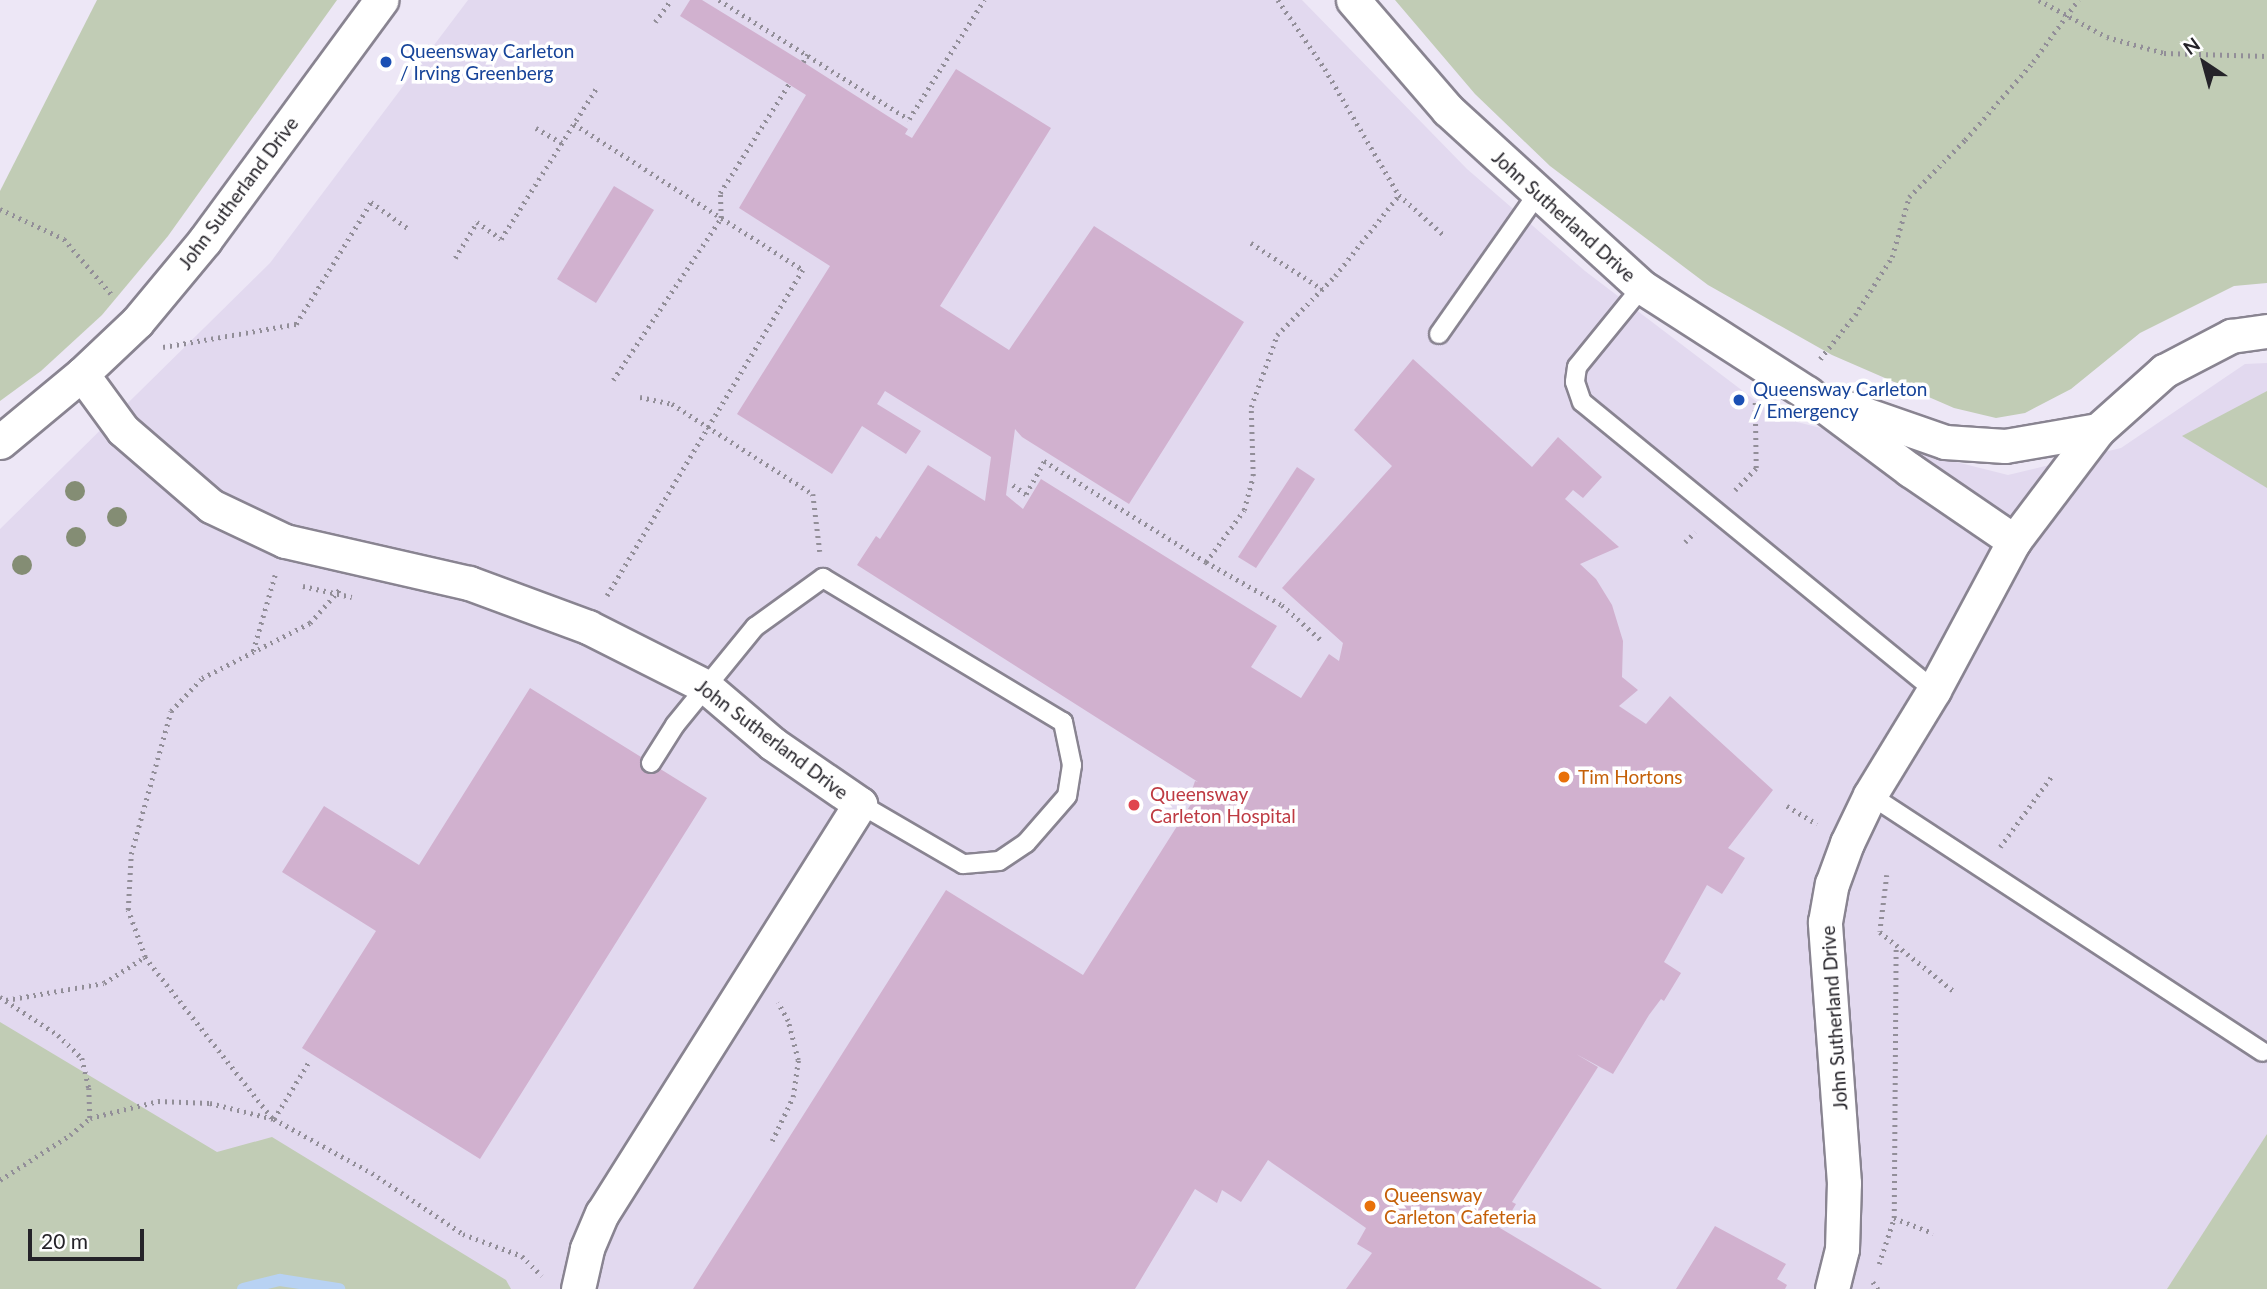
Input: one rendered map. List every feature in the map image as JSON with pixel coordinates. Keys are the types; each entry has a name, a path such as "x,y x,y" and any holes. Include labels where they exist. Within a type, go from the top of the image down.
{"street":[{"name":"John Sutherland Drive","path":"0,442 82,374 137,323 205,240 382,0"},
{"name":"John Sutherland Drive","path":"1353,0 1448,110 1642,286 1811,379 1945,442 2005,446 2098,430"},
{"name":"John Sutherland Drive","path":"1832,1289 1842,1249 1844,1183 1825,922 1832,884 1870,795 1934,690 2014,541 2098,430 2164,371 2231,336 2267,331"},
{"name":"John Sutherland Drive","path":"82,374 123,430 211,506 285,541 469,583 588,627 705,686 774,744 860,804 602,1213 587,1250 578,1289"},
{"name":"John Sutherland Drive","path":"1811,379 1910,470 2014,541"}],"lane":[{"path":"1439,334 1538,193"},
{"path":"1642,286 1577,367 1575,382 1581,402 1934,690"},
{"path":"651,763 675,724 755,627 823,578 1063,722 1072,765 1067,796 1026,843 999,861 964,864 860,804"},
{"path":"1870,795 2262,1052"}],"path":[{"path":"655,22 671,0"},
{"path":"719,0 909,119 984,0"},
{"path":"1278,0 1325,69 1399,195 1446,237"},
{"path":"2039,0 2107,37 2164,53 2267,56"},
{"path":"1811,379 1892,257 1909,197 1965,140 2033,62 2078,0"},
{"path":"803,62 808,54"},
{"path":"613,380 721,218 720,193 789,84"},
{"path":"455,258 477,222 501,239 596,89"},
{"path":"574,124 803,271 616,580"},
{"path":"536,128 562,143"},
{"path":"1206,562 1244,510 1253,476 1251,407 1277,335 1322,289 1399,195"},
{"path":"162,348 296,324 371,202 409,229"},
{"path":"0,209 64,239 115,299"},
{"path":"1251,243 1322,289"},
{"path":"640,397 672,404 813,494 823,578"},
{"path":"1685,542 1756,468 1755,398"},
{"path":"1013,485 1026,494 1044,461 1206,562 1282,605 1321,640"},
{"path":"253,653 285,541"},
{"path":"274,1119 145,957 128,910 131,854 171,711 202,678 310,623 365,560"},
{"path":"1971,863 2004,845 2051,777"},
{"path":"1787,806 1818,824"},
{"path":"1887,875 1880,932 1955,992"},
{"path":"1878,1289 1872,1285 1894,1218 1896,946"},
{"path":"6,1000 104,983 145,957"},
{"path":"759,968 788,1021 798,1060 793,1097 772,1141"},
{"path":"0,997 58,1035 82,1058 89,1088 90,1118"},
{"path":"274,1119 308,1063"},
{"path":"0,1180 70,1135 90,1118 158,1101 210,1103 274,1119 372,1173 463,1234 522,1256 542,1273 540,1283"},
{"path":"1894,1218 1933,1233"}],"shaded area":[{"name":"Queensway Carleton Hospital","path":"468,0 1302,0 1467,169 1585,271 1777,417 2008,475 2121,448 2245,364 2267,363 2267,1273 2257,1289 338,1289 0,1082 0,529 270,263"}],"green space":[{"path":"97,0 337,0 168,236 102,315 41,371 0,401 0,191"},
{"path":"1395,0 2267,0 2267,283 2234,286 2140,333 2071,389 2025,413 1996,418 1954,408 1832,355 1708,285 1550,166 1475,94"},
{"path":"2267,391 2267,488 2182,436"},
{"path":"0,1022 217,1152 272,1137 506,1280 511,1289 0,1289"},
{"path":"2267,1134 2267,1289 2167,1289"}],"building":[{"path":"690,0 702,0 803,62 908,129 905,134 912,138 956,69 1051,128 940,306 1009,350 1094,226 1244,322 1129,504 1022,437 1015,429 1006,495 1023,509 1041,479 1277,626 1251,667 1301,698 1329,654 1339,661 1343,643 1282,588 1392,466 1354,430 1413,359 1532,467 1558,437 1602,477 1583,498 1573,490 1565,499 1619,547 1580,564 1596,579 1612,605 1623,641 1622,677 1638,690 1619,706 1646,724 1670,696 1773,790 1728,848 1745,858 1722,894 1707,885 1664,962 1681,973 1664,1001 1661,999 1649,1015 1613,1074 1576,1054 1598,1067 1512,1202 1516,1204 1507,1219 1501,1216 1495,1225 1602,1289 1346,1289 1372,1253 1357,1244 1366,1228 1268,1160 1241,1202 1222,1190 1217,1203 1195,1189 1135,1289 693,1289 946,890 1083,975 1198,793 1192,790 1195,781 1198,782 857,565 876,536 880,539 928,465 985,501 991,457 885,391 877,404 921,431 906,454 862,426 832,474 737,414 830,266 739,208 806,95 680,16"},
{"path":"614,186 654,210 596,303 557,279"},
{"path":"1297,467 1315,479 1256,568 1238,557"},
{"path":"530,688 707,798 480,1159 302,1048 376,931 282,872 324,806 419,865"},
{"path":"1715,1226 1786,1264 1777,1279 1787,1285 1785,1289 1676,1289"}],"waterway":[{"path":"243,1289 280,1280 339,1289"}],"place":[{"name":"Queensway Carleton / Irving Greenberg","path":"386,62"},
{"name":"Queensway Carleton / Emergency","path":"1739,400"},
{"name":"Tim Hortons","path":"1564,777"},
{"name":"Queensway Carleton Hospital","path":"1134,805"},
{"name":"Queensway Carleton Cafeteria","path":"1370,1206"}]}
